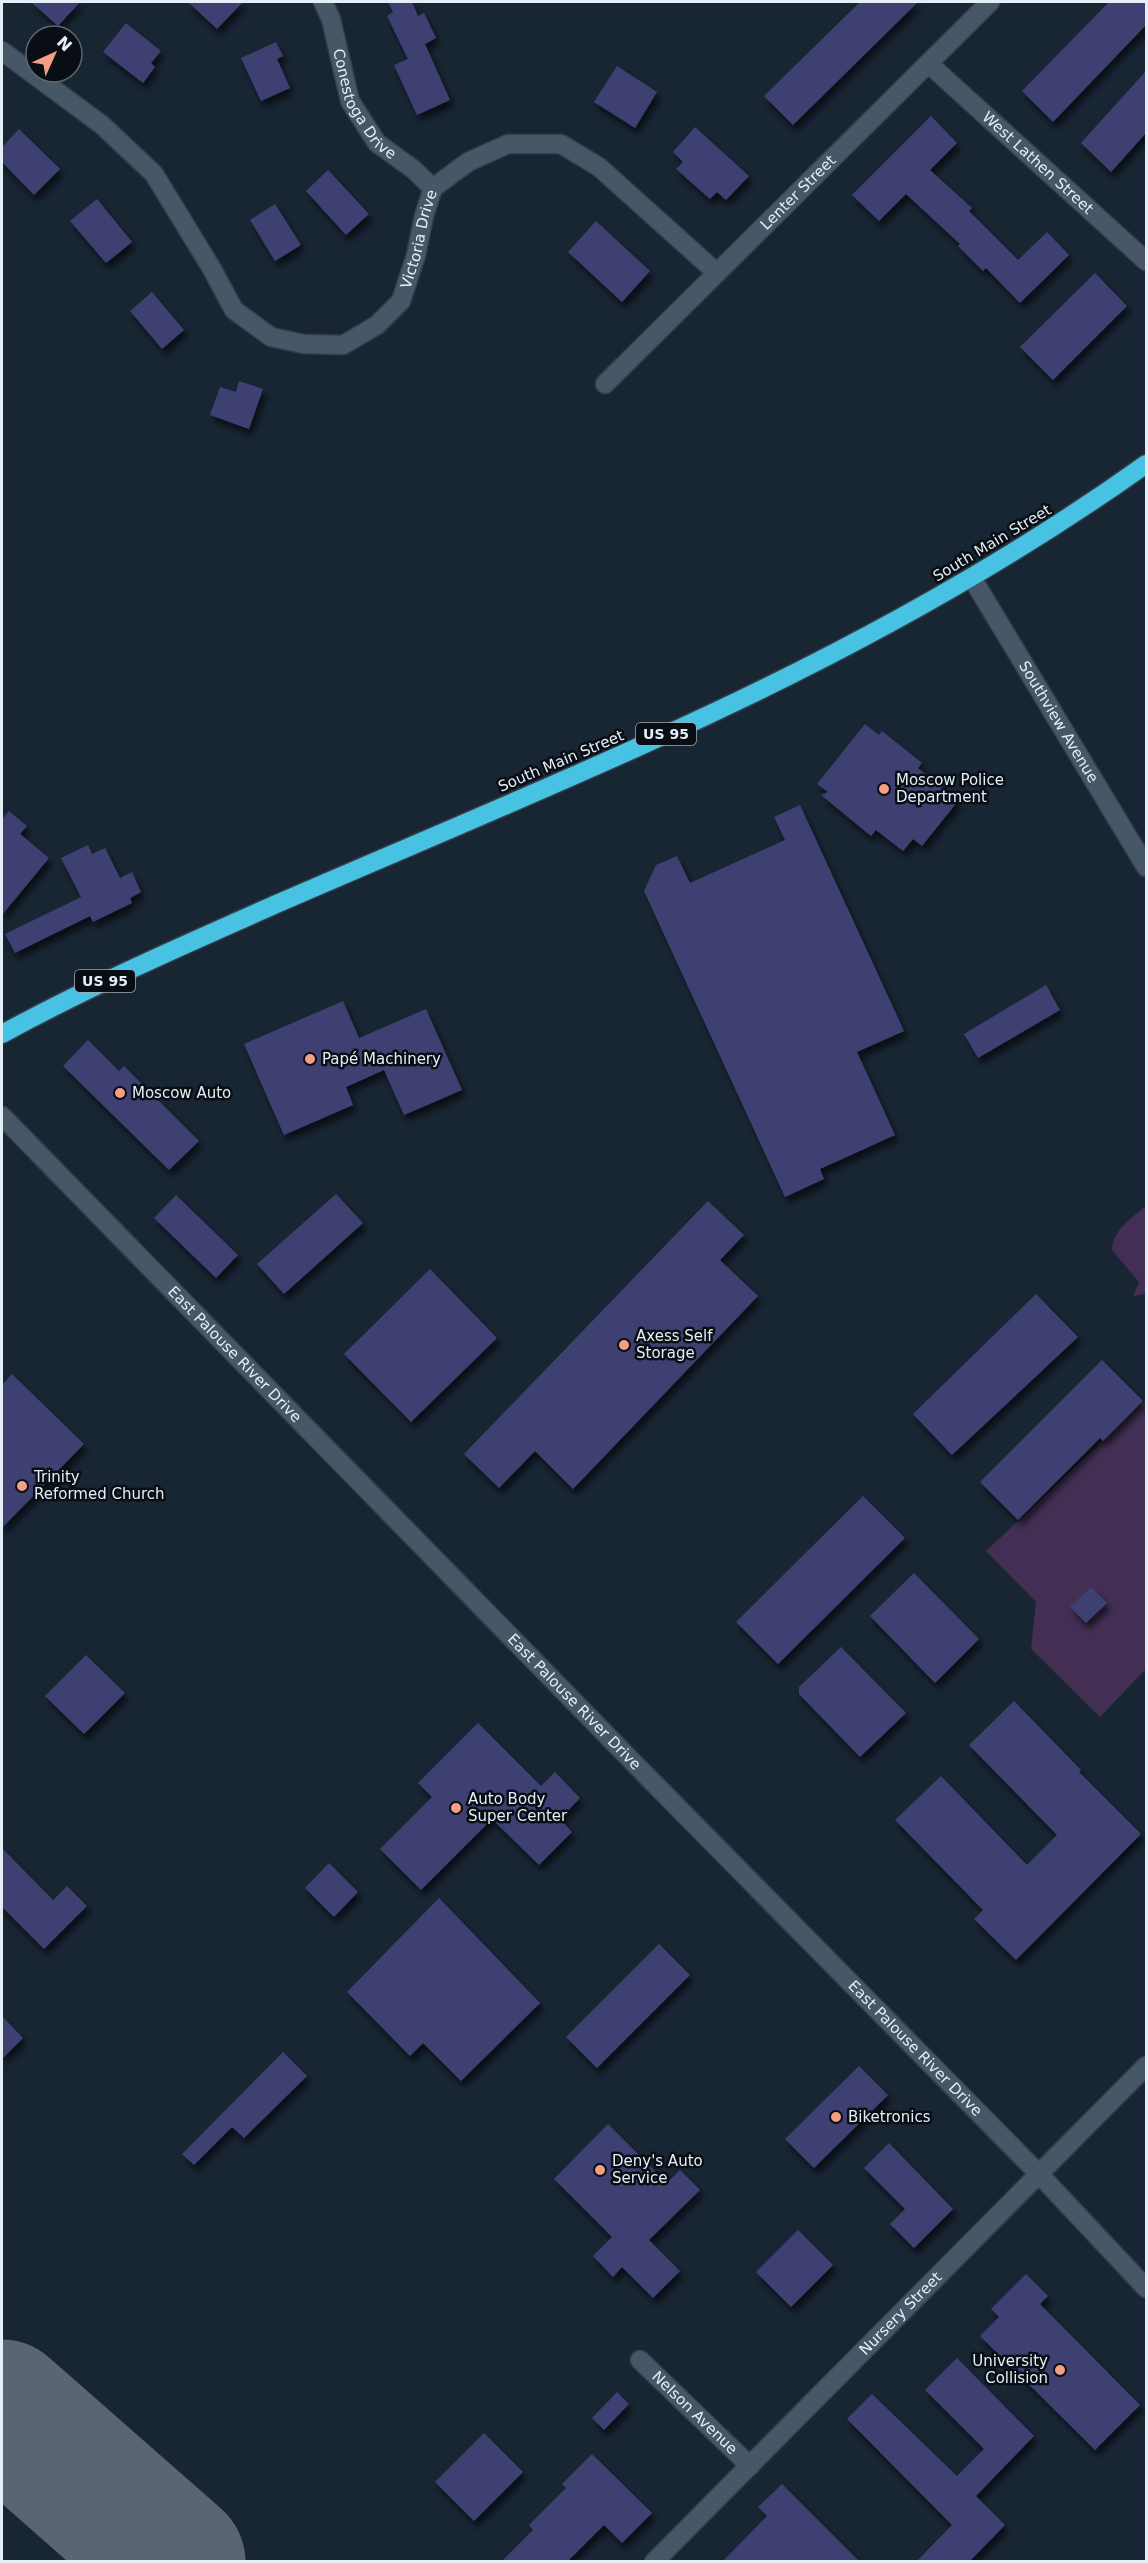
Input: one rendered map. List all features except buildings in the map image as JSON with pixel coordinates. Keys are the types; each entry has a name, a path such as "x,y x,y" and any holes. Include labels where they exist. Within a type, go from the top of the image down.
{"highway":[{"name":"South Main Street","path":"2,1034 160,955 650,742 834,654 972,578 1045,534 1146,464"}],"street":[{"name":"Conestoga Drive","path":"323,2 331,19 350,101 377,143 413,169 434,188"},
{"name":"Lenter Street","path":"605,384 990,2"},
{"name":"Victoria Drive","path":"2,51 102,125 154,174 212,269 234,310 271,337 304,344 343,345 377,325 401,302 416,255 424,216 434,188 468,162 508,144 561,144 599,167 717,273"},
{"name":"West Lathen Street","path":"929,64 1146,261"},
{"name":"Southview Avenue","path":"972,578 1146,867"},
{"name":"East Palouse River Drive","path":"2,1116 622,1752 1039,2174 1146,2288"},
{"name":"Nursery Street","path":"654,2562 1146,2066"},
{"name":"Nelson Avenue","path":"640,2360 750,2466"}],"shaded area":[{"path":"1146,1206 1146,1294 1133,1296 1139,1282 1112,1250 1113,1243 1120,1230"},
{"path":"1146,1400 1146,1669 1100,1717 1031,1649 1036,1602 986,1551"}],"runway":[{"path":"2,2410 175,2562"}],"place":[{"name":"Moscow Police Department","path":"884,789"},
{"name":"Papé Machinery","path":"310,1059"},
{"name":"Moscow Auto","path":"120,1093"},
{"name":"Axess Self Storage","path":"624,1345"},
{"name":"Trinity Reformed Church","path":"22,1486"},
{"name":"Auto Body Super Center","path":"456,1808"},
{"name":"Biketronics","path":"836,2117"},
{"name":"Deny's Auto Service","path":"600,2170"},
{"name":"University Collision","path":"1060,2370"}]}
